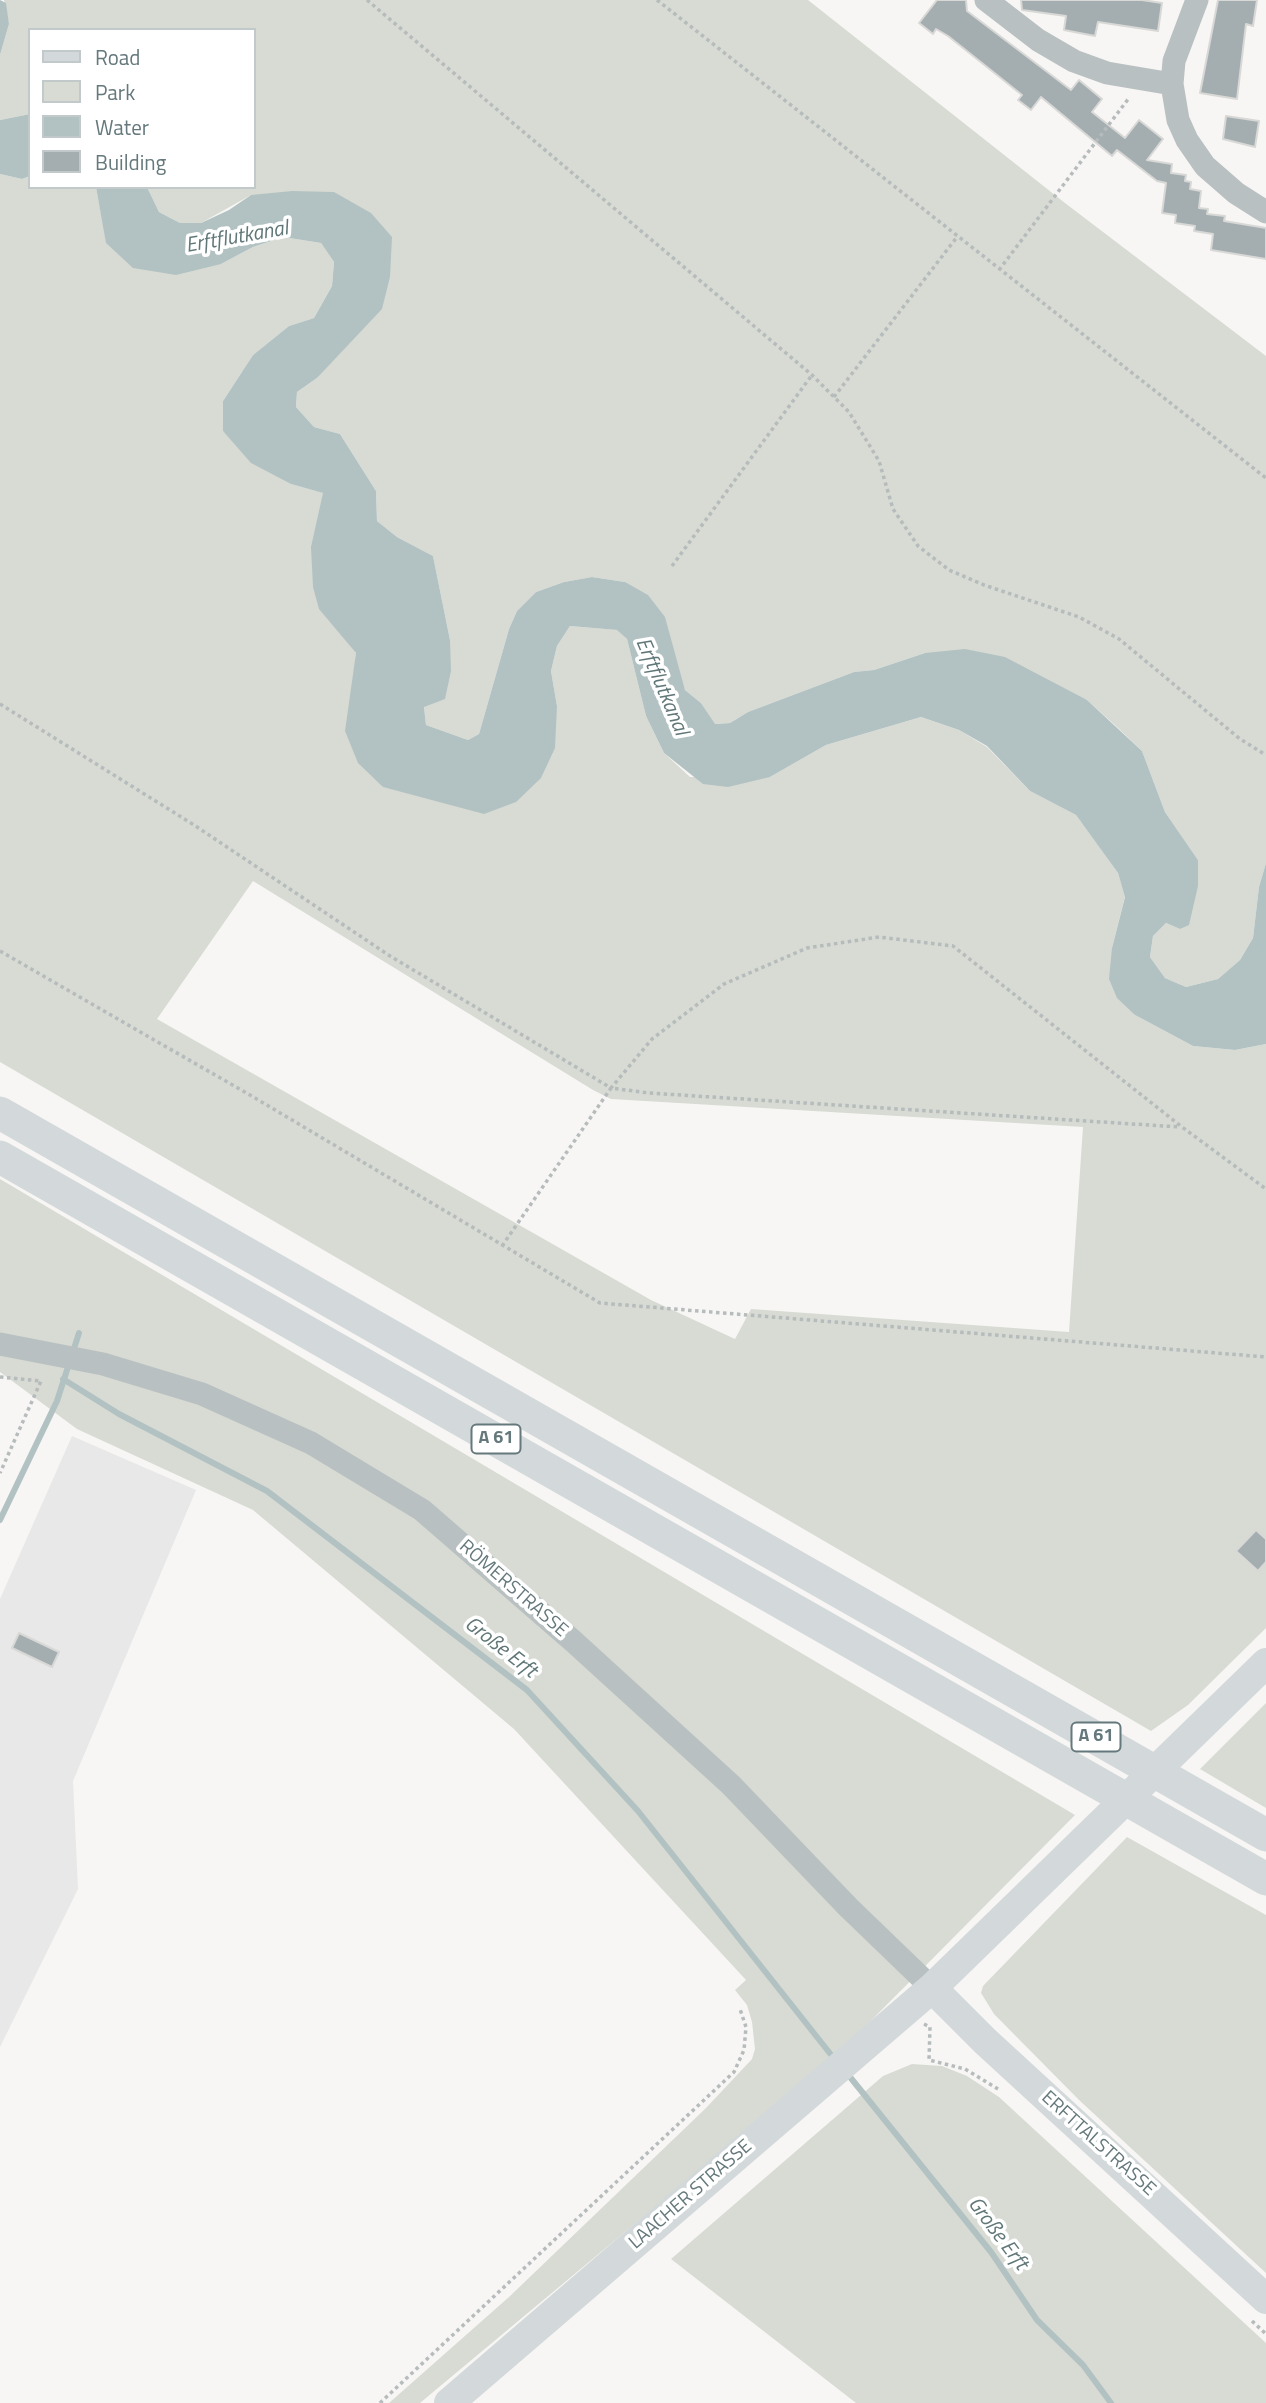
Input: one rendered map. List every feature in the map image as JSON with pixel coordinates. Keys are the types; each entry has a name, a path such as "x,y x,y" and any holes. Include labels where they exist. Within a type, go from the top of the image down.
{"highway":[{"name":"A 61","path":"0,1113 1266,1835"},
{"name":"A 61","path":"0,1157 1266,1879"}],"main road":[{"name":"LAACHER STRASSE","path":"449,2403 932,1987 1266,1663"},
{"name":"ERFTTALSTRASSE","path":"932,1987 1256,2307"}],"street":[{"path":"986,0 1038,40 1074,61 1107,72 1172,84"},
{"path":"1197,0 1174,61 1172,84 1178,120 1187,140 1205,166 1236,193 1266,212"},
{"name":"RÖMERSTRASSE","path":"0,1344 103,1364 202,1394 311,1443 422,1510 573,1641 731,1785 848,1907 932,1987"}],"path":[{"path":"367,0 812,375 849,412 879,461 893,509 918,546 950,570 984,585 1079,617 1119,639 1240,739 1266,755"},
{"path":"657,0 1266,478"},
{"path":"999,270 1143,80"},
{"path":"834,397 957,237"},
{"path":"672,565 812,375"},
{"path":"0,704 194,825 390,956 611,1088 649,1093 1182,1127"},
{"path":"501,1246 611,1088 653,1039 724,984 807,948 879,937 953,946 1182,1127 1266,1189"},
{"path":"0,951 255,1098 600,1303 1266,1357"},
{"path":"0,1377 41,1381 0,1473"},
{"path":"380,2403 734,2072 744,2050 746,2027 740,2008"},
{"path":"901,2013 930,2027 929,2060 965,2069 1001,2091"},
{"path":"1256,2307 1266,2334"}],"shaded area":[{"path":"72,1436 196,1490 73,1781 78,1889 0,2047 0,1599"}],"green space":[{"path":"4,0 808,0 1065,203 1266,356 1266,863 1259,887 1253,938 1240,960 1218,979 1186,987 1165,978 1150,957 1153,936 1166,923 1180,929 1198,860 1165,812 1142,751 1087,700 925,653 874,670 854,672 748,712 730,723 714,724 701,703 685,690 676,666 625,582 592,577 564,582 536,592 517,611 509,629 479,734 468,740 426,725 424,707 450,640 433,556 397,537 377,521 376,491 340,434 314,427 296,407 297,392 317,378 390,277 251,195 201,223 180,223 159,212 148,189 256,189 256,28 28,28 28,114 0,120 0,55 9,24"},
{"path":"0,174 22,179 28,177 28,189 96,189 101,213 221,264 253,247 283,237 321,243 334,262 332,286 314,318 289,326 253,355 223,401 223,431 291,484 324,493 340,632 356,653 353,689 383,787 557,706 551,671 557,646 570,626 618,630 627,639 646,716 664,753 690,777 770,777 826,745 921,717 959,730 987,747 1030,791 1076,815 1118,873 1125,896 1112,948 1135,1015 1193,1046 1235,1050 1266,1044 1266,1628 1188,1705 1151,1731 0,1062","holes":["253,881 611,1099 1083,1127 1069,1332 751,1309 735,1339 651,1300 157,1019"]},
{"path":"0,1179 1075,1815 837,2055 420,2403 389,2403 509,2297 706,2108 752,2059 755,2049 752,2022 747,2005 735,1990 746,1980 514,1729 253,1510 77,1429 0,1372"},
{"path":"1266,1703 1266,1808 1200,1769"},
{"path":"1127,1837 1266,1915 1266,2273 1079,2100 994,2014 981,1993 983,1986"},
{"path":"912,2064 942,2066 967,2076 999,2097 1266,2343 1266,2403 856,2403 671,2259 883,2076"}],"water":[{"path":"0,0 6,3 9,24 0,55"},
{"path":"28,114 28,177 22,179 0,174 0,120"},
{"name":"Erftflutkanal","path":"96,189 148,189 159,212 180,223 201,223 229,210 251,195 292,191 334,192 371,213 392,237 390,277 382,309 317,378 297,392 296,407 314,427 340,434 376,491 377,521 397,537 433,556 450,640 451,671 445,699 424,707 426,725 468,740 479,734 509,629 517,611 536,592 564,582 592,577 625,582 648,595 665,617 685,690 701,703 715,724 730,723 748,712 854,672 874,670 925,653 965,649 1005,657 1087,700 1142,751 1165,812 1198,860 1198,886 1189,925 1180,929 1166,923 1153,936 1150,957 1165,978 1186,987 1218,979 1240,960 1253,938 1259,887 1266,863 1266,1044 1235,1050 1193,1046 1135,1015 1117,998 1109,979 1112,948 1125,897 1118,873 1076,815 1030,791 987,746 959,730 921,717 826,745 770,777 728,787 703,784 664,753 646,716 627,639 617,630 570,626 557,646 551,671 557,706 555,748 541,778 516,802 484,814 383,787 358,763 345,731 356,653 319,609 313,587 311,547 323,493 291,484 251,463 223,431 223,401 253,355 289,326 314,318 332,286 334,262 321,243 283,237 253,247 221,264 176,275 133,268 106,243"}],"building":[{"path":"937,0 966,0 967,11 1071,90 1079,80 1102,99 1092,112 1125,138 1139,120 1163,139 1147,160 1172,164 1171,173 1186,175 1185,181 1191,182 1190,189 1201,191 1199,208 1208,209 1207,214 1225,216 1224,221 1266,228 1266,259 1211,250 1213,234 1194,231 1195,226 1175,223 1176,215 1162,213 1166,183 1157,181 1117,150 1112,156 1041,97 1031,110 1018,100 1022,95 948,36 936,29 933,34 919,23"},
{"path":"1021,0 1142,0 1162,3 1158,31 1098,22 1095,36 1064,30 1066,16 1022,10"},
{"path":"1218,0 1257,0 1253,26 1246,24 1237,99 1200,93"},
{"path":"1226,116 1259,121 1255,147 1223,139"},
{"path":"1256,1530 1266,1539 1266,1562 1258,1571 1236,1551"},
{"path":"19,1633 59,1652 52,1667 12,1648"}],"waterway":[{"path":"0,1520 57,1401 79,1333"},
{"name":"Große Erft","path":"63,1379 119,1414 267,1491 527,1690 638,1811 836,2061"},
{"name":"Große Erft","path":"846,2072 991,2252 1037,2320 1083,2365 1111,2403"}]}
